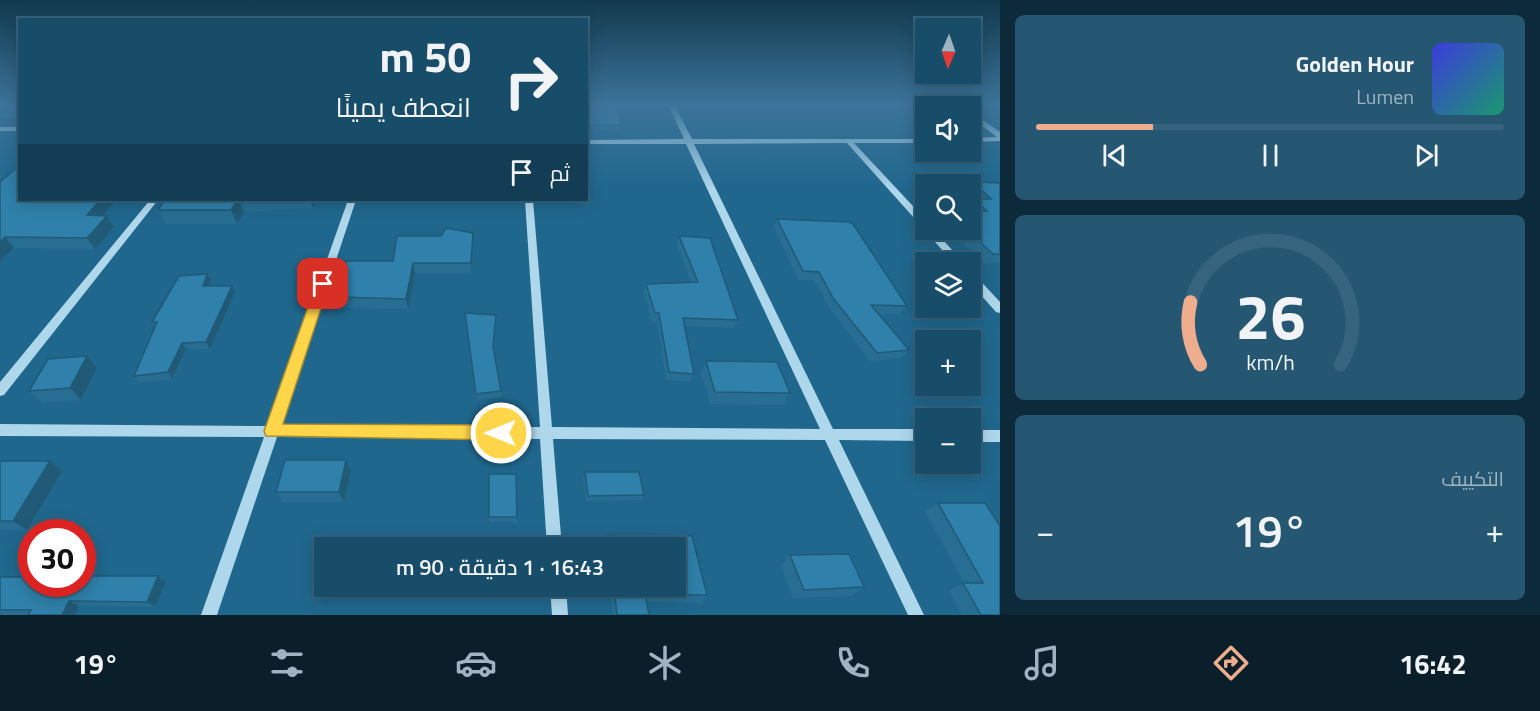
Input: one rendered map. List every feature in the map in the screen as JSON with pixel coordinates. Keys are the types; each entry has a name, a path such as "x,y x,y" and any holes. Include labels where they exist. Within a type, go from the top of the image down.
{"street":[{"path":"685,133 916,615"},
{"path":"981,139 1000,137"},
{"path":"588,142 915,141"},
{"path":"850,142 915,214"},
{"path":"0,391 153,201"},
{"path":"209,615 352,201"},
{"path":"529,201 554,537"},
{"path":"938,240 949,252"},
{"path":"981,288 1000,309"},
{"path":"0,430 915,435"},
{"path":"981,436 1000,436"},
{"path":"559,597 560,615"}],"building":[{"path":"18,167 18,201 99,201 87,215 107,216 87,238 5,237 0,242 0,182"},
{"path":"981,182 1000,183 1000,254 993,254 978,240 981,240 981,211 987,211 981,205 981,199 991,199 981,190"},
{"path":"164,201 236,201 231,210 158,210"},
{"path":"777,219 853,224 907,306 871,305 909,350 877,353 833,298 819,272 803,271"},
{"path":"446,228 473,233 471,263 413,263 406,299 335,297 346,261 393,261 397,236 441,236"},
{"path":"679,236 710,238 738,320 683,318 694,374 669,372 659,313 655,313 646,284 698,282"},
{"path":"207,274 203,286 232,286 206,342 182,343 168,372 134,376 157,322 152,322 179,276"},
{"path":"465,313 496,315 493,347 501,391 476,394"},
{"path":"87,356 70,388 29,391 48,359"},
{"path":"706,361 777,362 790,393 715,392"},
{"path":"285,460 346,460 339,492 276,492"},
{"path":"0,461 50,461 13,521 0,521"},
{"path":"585,472 639,472 644,495 588,496"},
{"path":"489,474 516,474 517,517 489,517"},
{"path":"938,503 985,503 1000,526 1000,615 981,615 963,583 983,583"},
{"path":"607,535 692,536 707,595 686,595 686,537 607,537"},
{"path":"849,554 864,587 804,590 790,555"},
{"path":"96,576 158,576 147,602 69,601 62,615 28,615 31,610 0,610 0,577 18,577 18,597 96,597"},
{"path":"615,597 646,597 649,615 617,615"}],"route":[{"path":"323,284 272,431 501,433"}]}
